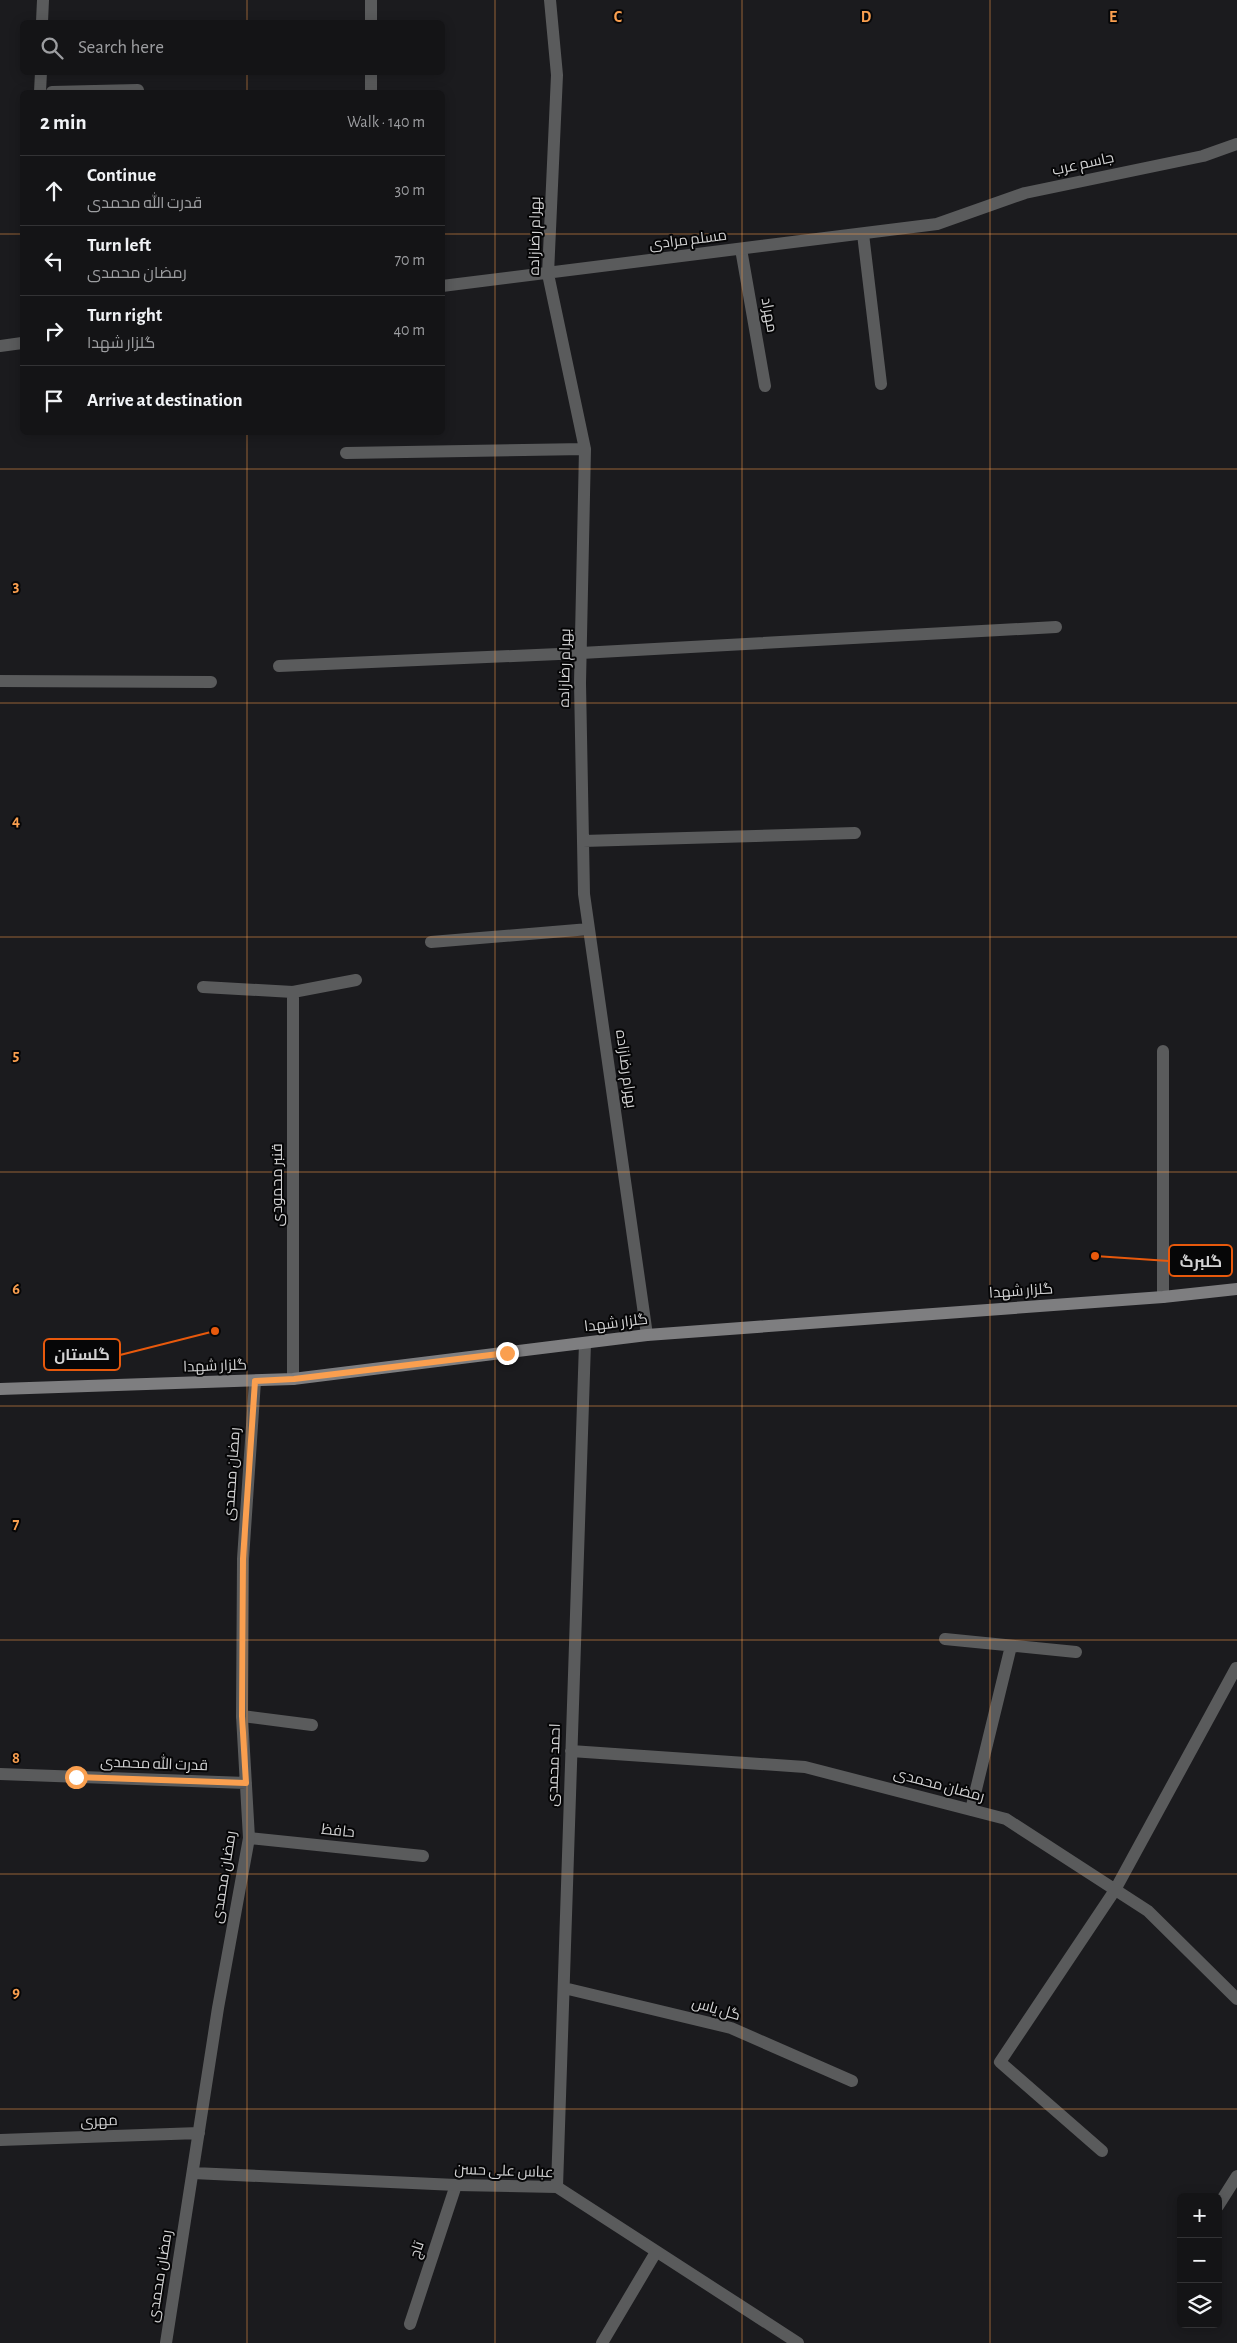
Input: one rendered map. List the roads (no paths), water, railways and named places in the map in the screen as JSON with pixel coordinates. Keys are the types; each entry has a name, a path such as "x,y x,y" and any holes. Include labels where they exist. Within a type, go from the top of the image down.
{"street":[{"path":"42,20 43,0"},
{"path":"371,0 371,20"},
{"name":"بهرام رضازاده","path":"550,0 556,75 548,274 585,449 581,653 584,894 647,1336"},
{"path":"40,90 41,75"},
{"path":"371,75 371,90"},
{"name":"جاسم عرب","path":"938,224 1025,193 1202,156 1237,144"},
{"name":"مسلم مرادی","path":"445,286 938,224"},
{"path":"863,234 881,384"},
{"name":"مهراد","path":"741,249 765,386"},
{"path":"0,346 20,342"},
{"path":"346,453 585,449"},
{"path":"279,666 581,653 1056,627"},
{"path":"0,681 211,682"},
{"path":"583,841 855,833"},
{"path":"431,942 589,929"},
{"path":"203,987 293,992 356,980"},
{"name":"قنبر محمودی","path":"293,992 294,1379"},
{"path":"1163,1051 1163,1297"},
{"name":"گلزار شهدا","path":"0,1389 294,1379 647,1336 1163,1297 1237,1289"},
{"name":"احمد محمدی","path":"556,2187 585,1343"},
{"name":"رمضان محمدی","path":"166,2343 218,2008 250,1838 242,1716 243,1559 255,1381"},
{"path":"945,1639 1076,1652"},
{"path":"970,1810 1011,1646"},
{"path":"1102,2151 1000,2062 1115,1890 1236,1668"},
{"path":"242,1716 312,1725"},
{"name":"رمضان محمدی","path":"571,1751 805,1767 1006,1819 1148,1911 1237,1999"},
{"name":"قدرت الله محمدی","path":"0,1774 246,1783"},
{"name":"حافظ","path":"250,1838 423,1856"},
{"name":"گل یاس","path":"564,1988 730,2028 852,2081"},
{"name":"مهری","path":"0,2140 199,2133"},
{"name":"عباس علی حسن","path":"193,2173 456,2185 556,2187 798,2343"},
{"path":"1222,2200 1237,2176"},
{"name":"تاج","path":"410,2324 456,2185"},
{"path":"602,2343 656,2252"}],"place":[{"name":"گلبرگ","path":"1095,1256"},
{"name":"گلستان","path":"215,1331"}]}
